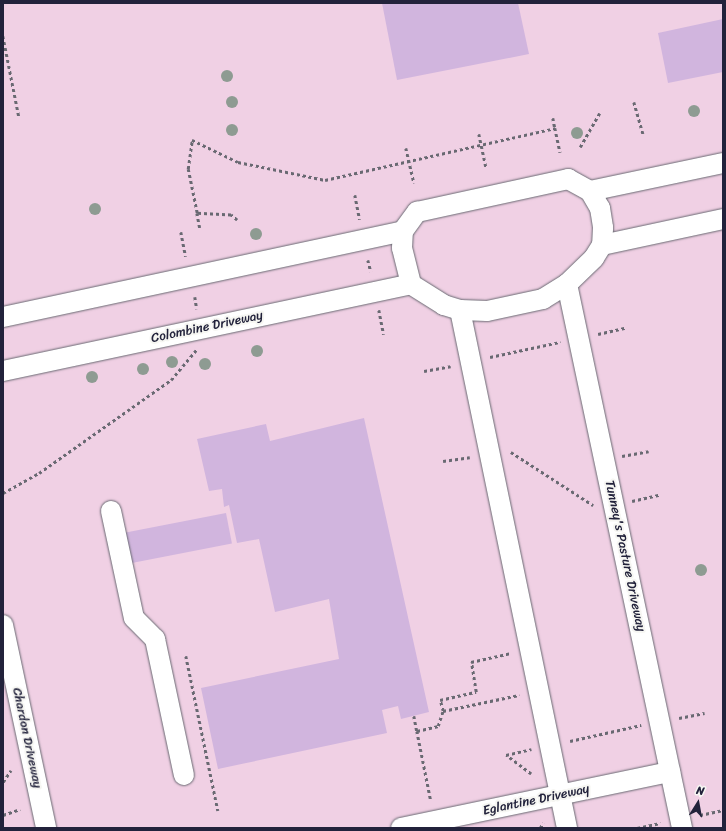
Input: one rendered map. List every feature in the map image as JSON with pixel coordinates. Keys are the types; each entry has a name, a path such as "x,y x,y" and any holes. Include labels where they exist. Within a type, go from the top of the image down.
{"street":[{"path":"590,191 723,163"},
{"path":"568,179 590,191 600,208 602,245 594,258 567,284 543,299 516,308 460,310 426,296 411,284 402,248 403,231 407,221 427,207 531,185 568,179"},
{"path":"602,245 723,219"},
{"path":"3,317 403,231"},
{"name":"Colombine Driveway","path":"3,371 411,284"},
{"name":"Tunney's Pasture Driveway","path":"567,284 681,822"},
{"path":"460,310 567,828"},
{"path":"111,511 134,618 155,639 184,775"},
{"name":"Chardon Driveway","path":"3,627 46,828"},
{"name":"Eglantine Driveway","path":"401,828 670,772"}],"path":[{"path":"3,36 19,117"},
{"path":"634,102 642,134"},
{"path":"580,147 600,113"},
{"path":"553,118 560,152"},
{"path":"200,228 188,169 192,140 238,162 325,180 555,128"},
{"path":"479,134 486,168"},
{"path":"406,148 414,183"},
{"path":"355,195 361,225"},
{"path":"197,213 231,214 237,220"},
{"path":"181,232 188,263"},
{"path":"367,255 372,277"},
{"path":"193,290 198,314"},
{"path":"378,306 384,335"},
{"path":"595,334 625,328"},
{"path":"482,359 565,341"},
{"path":"3,493 46,469 170,380 198,348"},
{"path":"424,371 452,365"},
{"path":"604,459 650,451"},
{"path":"511,452 599,509"},
{"path":"443,461 473,456"},
{"path":"632,501 659,495"},
{"path":"417,731 438,726 443,711 440,700 476,692 471,662 513,653 514,660"},
{"path":"186,656 218,811"},
{"path":"443,711 521,695 520,688"},
{"path":"673,719 705,713"},
{"path":"414,716 435,821"},
{"path":"567,741 647,724"},
{"path":"531,774 506,755 532,749"},
{"path":"3,782 11,770"},
{"path":"3,815 20,809"},
{"path":"637,828 681,822 723,810"},
{"path":"540,828 543,823"}],"shaded area":[{"path":"3,3 723,3 723,828 3,828"}],"building":[{"path":"382,3 518,3 529,54 397,80"},
{"path":"723,19 723,72 668,83 658,33"},
{"path":"364,418 429,712 401,719 398,706 382,710 387,733 218,769 201,688 339,659 329,599 275,612 259,539 237,543 229,505 224,507 222,489 209,491 197,439 266,424 270,441"},
{"path":"226,513 232,543 132,563 126,532"}]}
